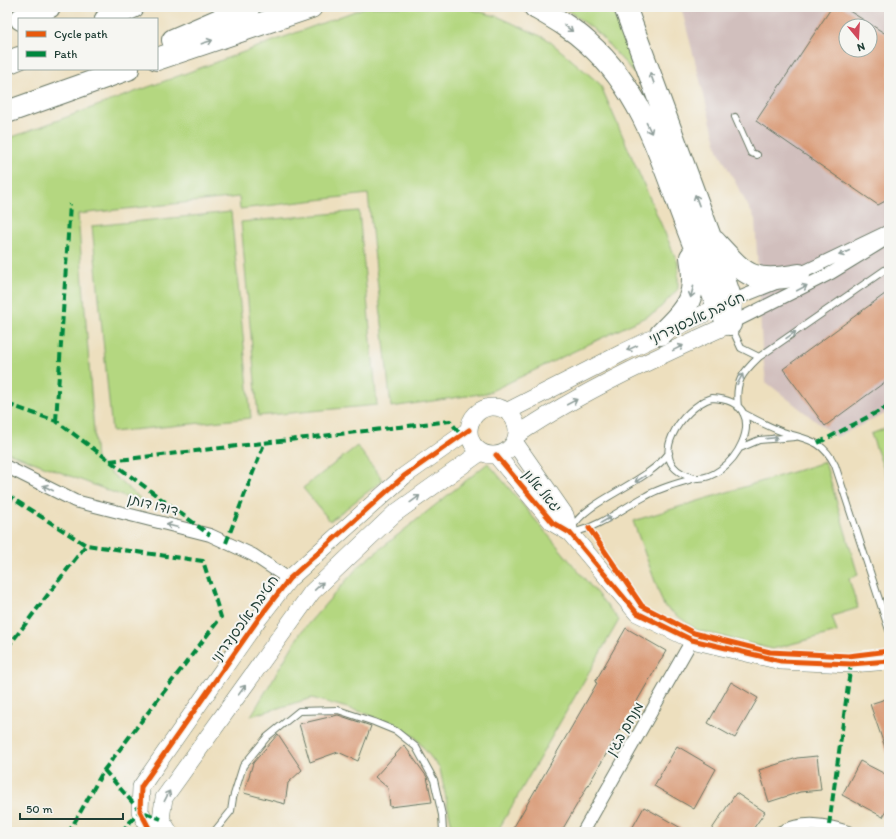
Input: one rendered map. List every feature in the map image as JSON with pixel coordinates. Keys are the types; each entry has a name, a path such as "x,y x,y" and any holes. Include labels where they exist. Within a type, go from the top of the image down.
{"highway":[{"path":"24,18 49,7"},
{"path":"108,18 133,7"},
{"path":"158,47 249,7"},
{"path":"158,59 311,7"},
{"path":"535,7 561,22 588,42 607,62 627,89 649,126 682,213 726,310"},
{"path":"625,7 710,237 726,310"},
{"path":"7,25 18,21"},
{"path":"7,63 18,58"},
{"path":"7,112 104,70"},
{"path":"7,112 125,70"},
{"path":"661,334 680,316 688,303 693,289 694,275 682,213"},
{"path":"710,237 743,271 754,277 764,279 799,275"}],"street":[{"name":"חטיבת אלכסנדרוני","path":"516,439 537,421 630,372 726,310 889,231"},
{"name":"חטיבת אלכסנדרוני","path":"508,411 661,334 831,273 889,237"},
{"path":"169,832 162,819 164,798 312,592 394,514 488,453 510,449 516,439 516,420 508,411 498,406 490,406 481,409 475,415 469,430 470,439 488,453"},
{"name":"חטיבת אלכסנדרוני","path":"151,832 140,811 141,787 259,618 289,579 404,476 469,430"},
{"name":"יגאל אלון","path":"516,439 565,515 570,533"},
{"name":"יגאל אלון","path":"488,453 553,523 570,533 637,613 692,640 781,661 851,664 889,661"},
{"name":"דודו דותן","path":"7,468 75,501 210,535 253,555 289,579"},
{"name":"מנחם בגין","path":"583,832 692,640"},
{"path":"781,832 794,825 828,828 848,832"}],"lane":[{"path":"735,117 751,153 757,155"},
{"path":"738,406 722,399 712,398 703,401 694,407 672,434 669,443 669,453 672,463 678,470 686,476 696,478 705,478 714,475 739,448 747,432 746,422 738,406 737,386 740,378 759,357 889,267"},
{"path":"726,310 735,339 741,348 749,354 759,357"},
{"path":"743,414 767,426 818,443 825,449 835,465 889,630"},
{"path":"739,448 749,443 771,438 806,438"},
{"path":"570,533 581,516 654,469 669,453"},
{"path":"570,533 602,523 658,490 696,478"},
{"path":"214,832 231,811 233,798 243,766 267,736 300,711 338,710 396,731 416,747 434,780 442,815 443,832"}],"shaded area":[{"path":"681,7 889,7 889,412 836,437 766,382 762,348 755,219 718,150"}],"green space":[{"path":"366,7 463,7 499,17 547,39 600,84 678,263 678,289 656,312 487,393 391,407 368,194 240,209 239,197 78,214 96,460 149,506 7,452 7,139"},
{"path":"563,7 612,7 637,76 596,31"},
{"path":"359,211 377,405 258,416 241,222"},
{"path":"231,212 251,418 112,432 92,226"},
{"path":"889,427 889,483 871,434"},
{"path":"357,446 383,480 330,521 303,488"},
{"path":"825,462 858,575 849,579 858,608 832,616 837,632 772,649 697,630 664,606 633,521"},
{"path":"488,463 619,620 497,832 453,832 440,769 415,737 365,713 312,698 251,716 301,632 359,566"}],"building":[{"path":"832,7 843,7 860,18 838,18 838,58 878,58 878,29 889,36 889,199 878,205 756,121"},
{"path":"889,291 889,379 825,426 783,369"},
{"path":"626,628 666,651 561,832 511,832 597,683 595,682"},
{"path":"731,682 758,698 735,738 708,723"},
{"path":"889,698 889,752 887,753 870,704"},
{"path":"338,715 371,726 358,761 338,752 310,762 299,724"},
{"path":"278,734 302,770 288,783 285,804 244,793 253,763"},
{"path":"404,745 427,777 432,802 390,807 388,788 375,777"},
{"path":"677,746 716,769 694,809 654,786"},
{"path":"817,756 821,790 800,792 769,802 759,770 797,758"},
{"path":"860,761 889,776 889,805 883,817 842,795"},
{"path":"736,793 765,812 751,832 710,832"},
{"path":"644,807 688,832 630,832"}],"marked path":[{"path":"56,421 70,204"},
{"path":"7,404 56,421 210,535"},
{"path":"818,443 889,406"},
{"path":"110,461 450,421 462,436"},
{"path":"226,543 264,444"},
{"path":"7,495 86,545 203,561 221,617 104,770 69,832"},
{"path":"7,648 86,545"},
{"path":"829,825 851,664"},
{"path":"104,770 140,811 161,819"},
{"path":"121,832 140,811"}],"cycle path":[{"path":"151,832 140,811 141,787 259,618 289,579 404,476 469,430"},
{"path":"496,455 553,523 570,533 637,613 692,640 781,661 851,664 889,661"},
{"path":"589,528 642,606 694,633 770,652 848,656 889,651"}]}
